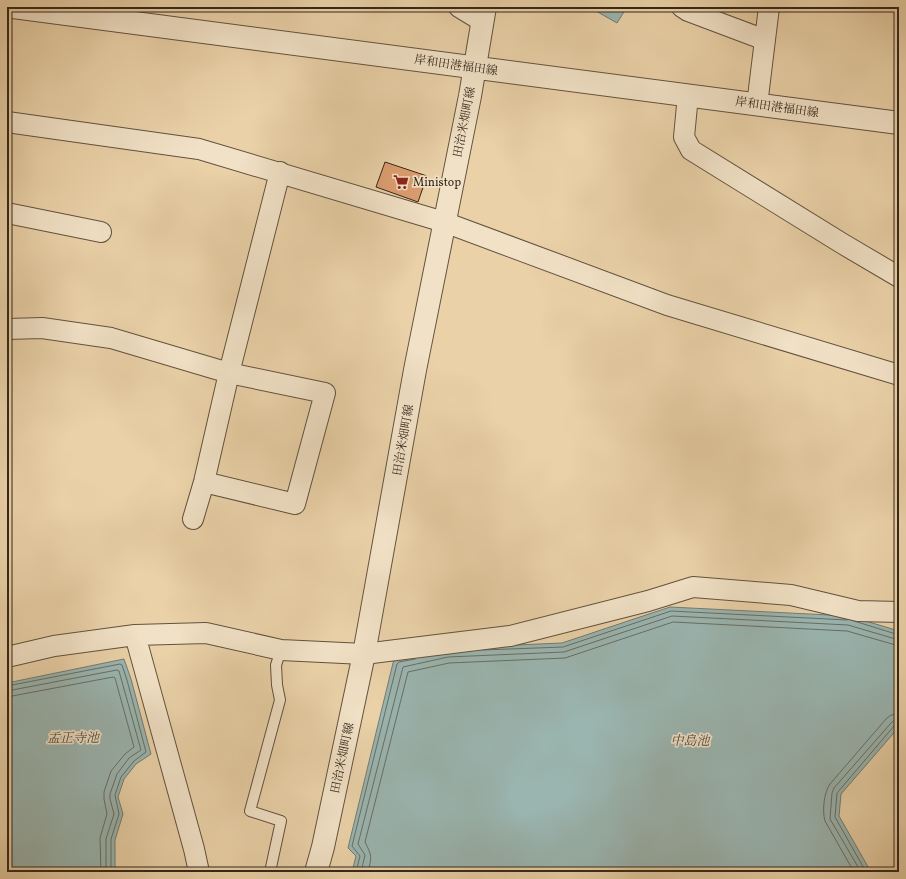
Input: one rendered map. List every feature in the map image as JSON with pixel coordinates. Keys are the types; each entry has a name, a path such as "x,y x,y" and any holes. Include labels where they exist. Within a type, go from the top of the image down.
{"street":[{"name":"岸和田港福田線","path":"13,7 899,123"},
{"path":"459,7 484,14"},
{"path":"682,7 688,11 765,40"},
{"path":"757,105 769,7"},
{"name":"田治米畑町線","path":"316,872 323,847 364,654 415,370 475,67 484,14"},
{"path":"688,95 684,138 691,150 899,277"},
{"path":"7,122 199,148 444,222 667,305 899,375"},
{"path":"193,519 204,482 229,373 280,172"},
{"path":"7,212 101,232"},
{"path":"7,329 42,328 111,338 229,373 325,393 295,504 204,482"},
{"path":"7,657 54,646 135,635 206,633 280,650 364,654 510,636 648,601 692,587 791,595 858,611 899,612"},
{"path":"135,635 199,872"}],"lane":[{"path":"270,872 281,821 250,811 280,700 277,685 276,665 280,650"}],"water":[{"path":"589,7 627,7 617,23"},
{"name":"中島池","path":"670,607 849,616 899,631 899,727 841,794 839,816 871,872 352,872 356,856 348,848 394,659 447,648 562,643"},
{"name":"孟正寺池","path":"124,659 131,679 151,754 136,764 124,779 118,797 123,814 115,840 115,866 117,872 7,872 7,683"}],"building":[{"name":"Ministop","path":"385,162 427,176 418,202 376,187"}],"place":[{"name":"Ministop","path":"401,182"}]}
